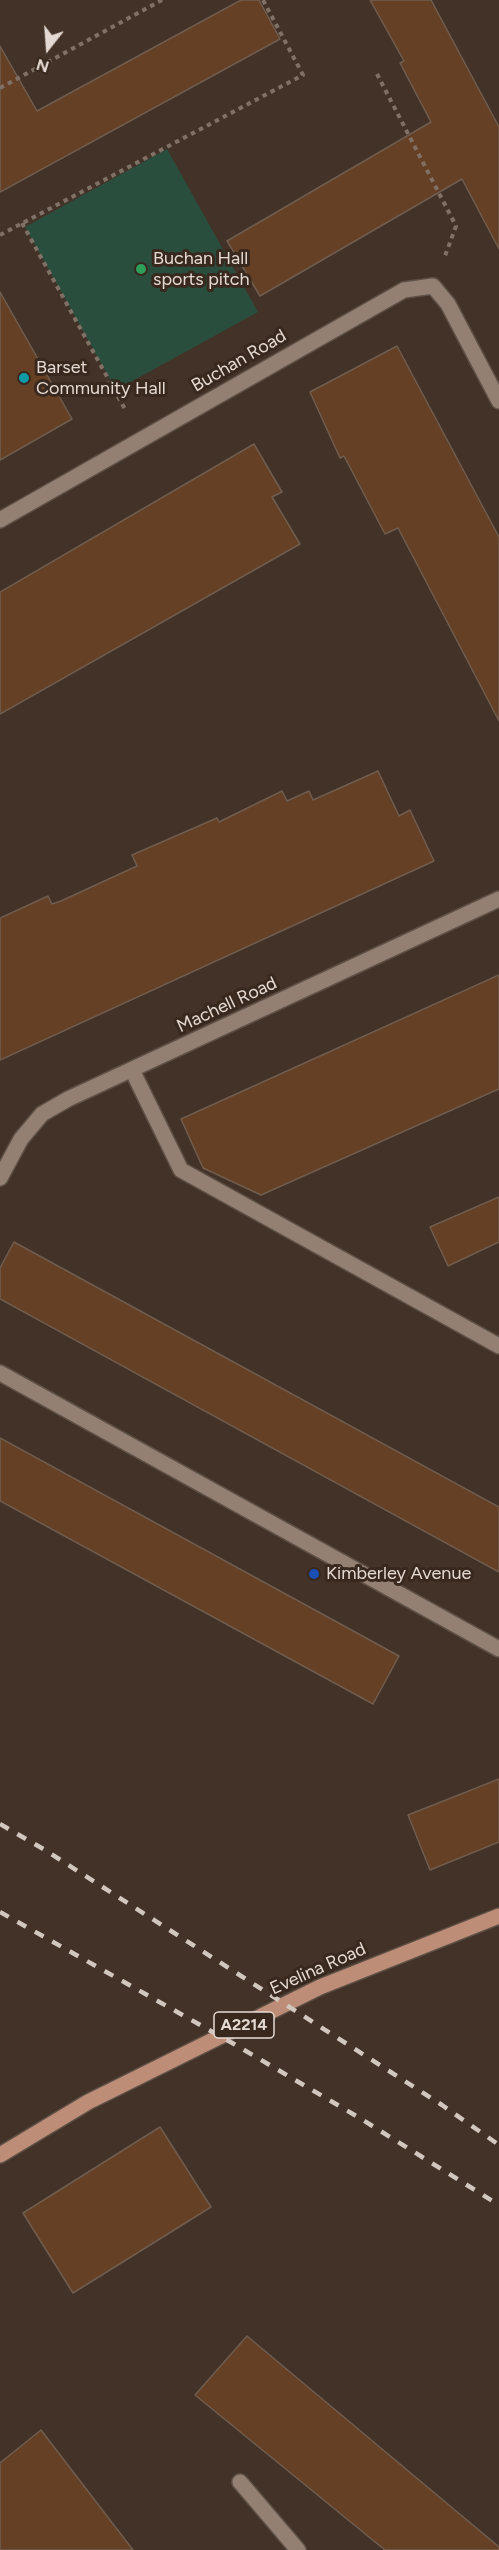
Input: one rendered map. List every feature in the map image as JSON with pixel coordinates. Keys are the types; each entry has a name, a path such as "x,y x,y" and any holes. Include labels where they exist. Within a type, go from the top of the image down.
{"main road":[{"name":"Evelina Road","path":"0,2155 88,2102 321,1987 499,1916"}],"street":[{"name":"Buchan Road","path":"0,520 404,290 434,286"},
{"path":"434,286 448,304 499,401"},
{"name":"Machell Road","path":"0,1178 21,1140 42,1114 499,899"},
{"path":"132,1070 181,1170 499,1346"},
{"path":"0,1373 499,1648"},
{"path":"240,2482 298,2550"}],"path":[{"path":"0,88 162,0"},
{"path":"0,235 303,75 263,0"},
{"path":"377,74 456,226 434,286"},
{"path":"22,223 142,440"}],"green space":[{"name":"Buchan Hall sports pitch","path":"167,149 258,312 116,390 25,227"}],"building":[{"path":"241,0 259,0 280,39 0,192 0,46 37,111"},
{"path":"370,0 431,0 499,127 499,249 462,179 260,296 227,241 431,122 400,63 404,61"},
{"name":"Barset Community Hall","path":"0,292 72,419 0,460"},
{"path":"397,346 499,537 499,721 398,528 385,534 344,456 340,458 310,392"},
{"path":"254,444 282,492 272,497 300,544 0,714 0,592"},
{"path":"378,771 399,816 410,810 434,861 0,1060 0,918 48,896 52,904 61,901 137,866 132,855 217,818 219,822 282,791 287,801 309,791 313,800"},
{"path":"499,975 499,1089 261,1195 203,1168 181,1119"},
{"path":"499,1197 499,1242 448,1266 430,1227"},
{"path":"14,1242 499,1507 499,1572 0,1299 0,1268"},
{"path":"0,1438 399,1656 373,1704 0,1501"},
{"path":"499,1779 499,1842 430,1870 408,1815"},
{"path":"160,2127 211,2207 73,2293 23,2213"},
{"path":"247,2336 499,2547 499,2550 385,2550 195,2395"},
{"path":"41,2430 133,2550 0,2550 0,2463"}],"railway":[{"path":"0,1824 45,1850 442,2105 499,2145"},
{"path":"0,1912 234,2044 358,2117 499,2205"}],"place":[{"name":"Buchan Hall sports pitch","path":"141,269"},
{"name":"Barset Community Hall","path":"24,378"},
{"name":"Kimberley Avenue","path":"314,1574"}]}
